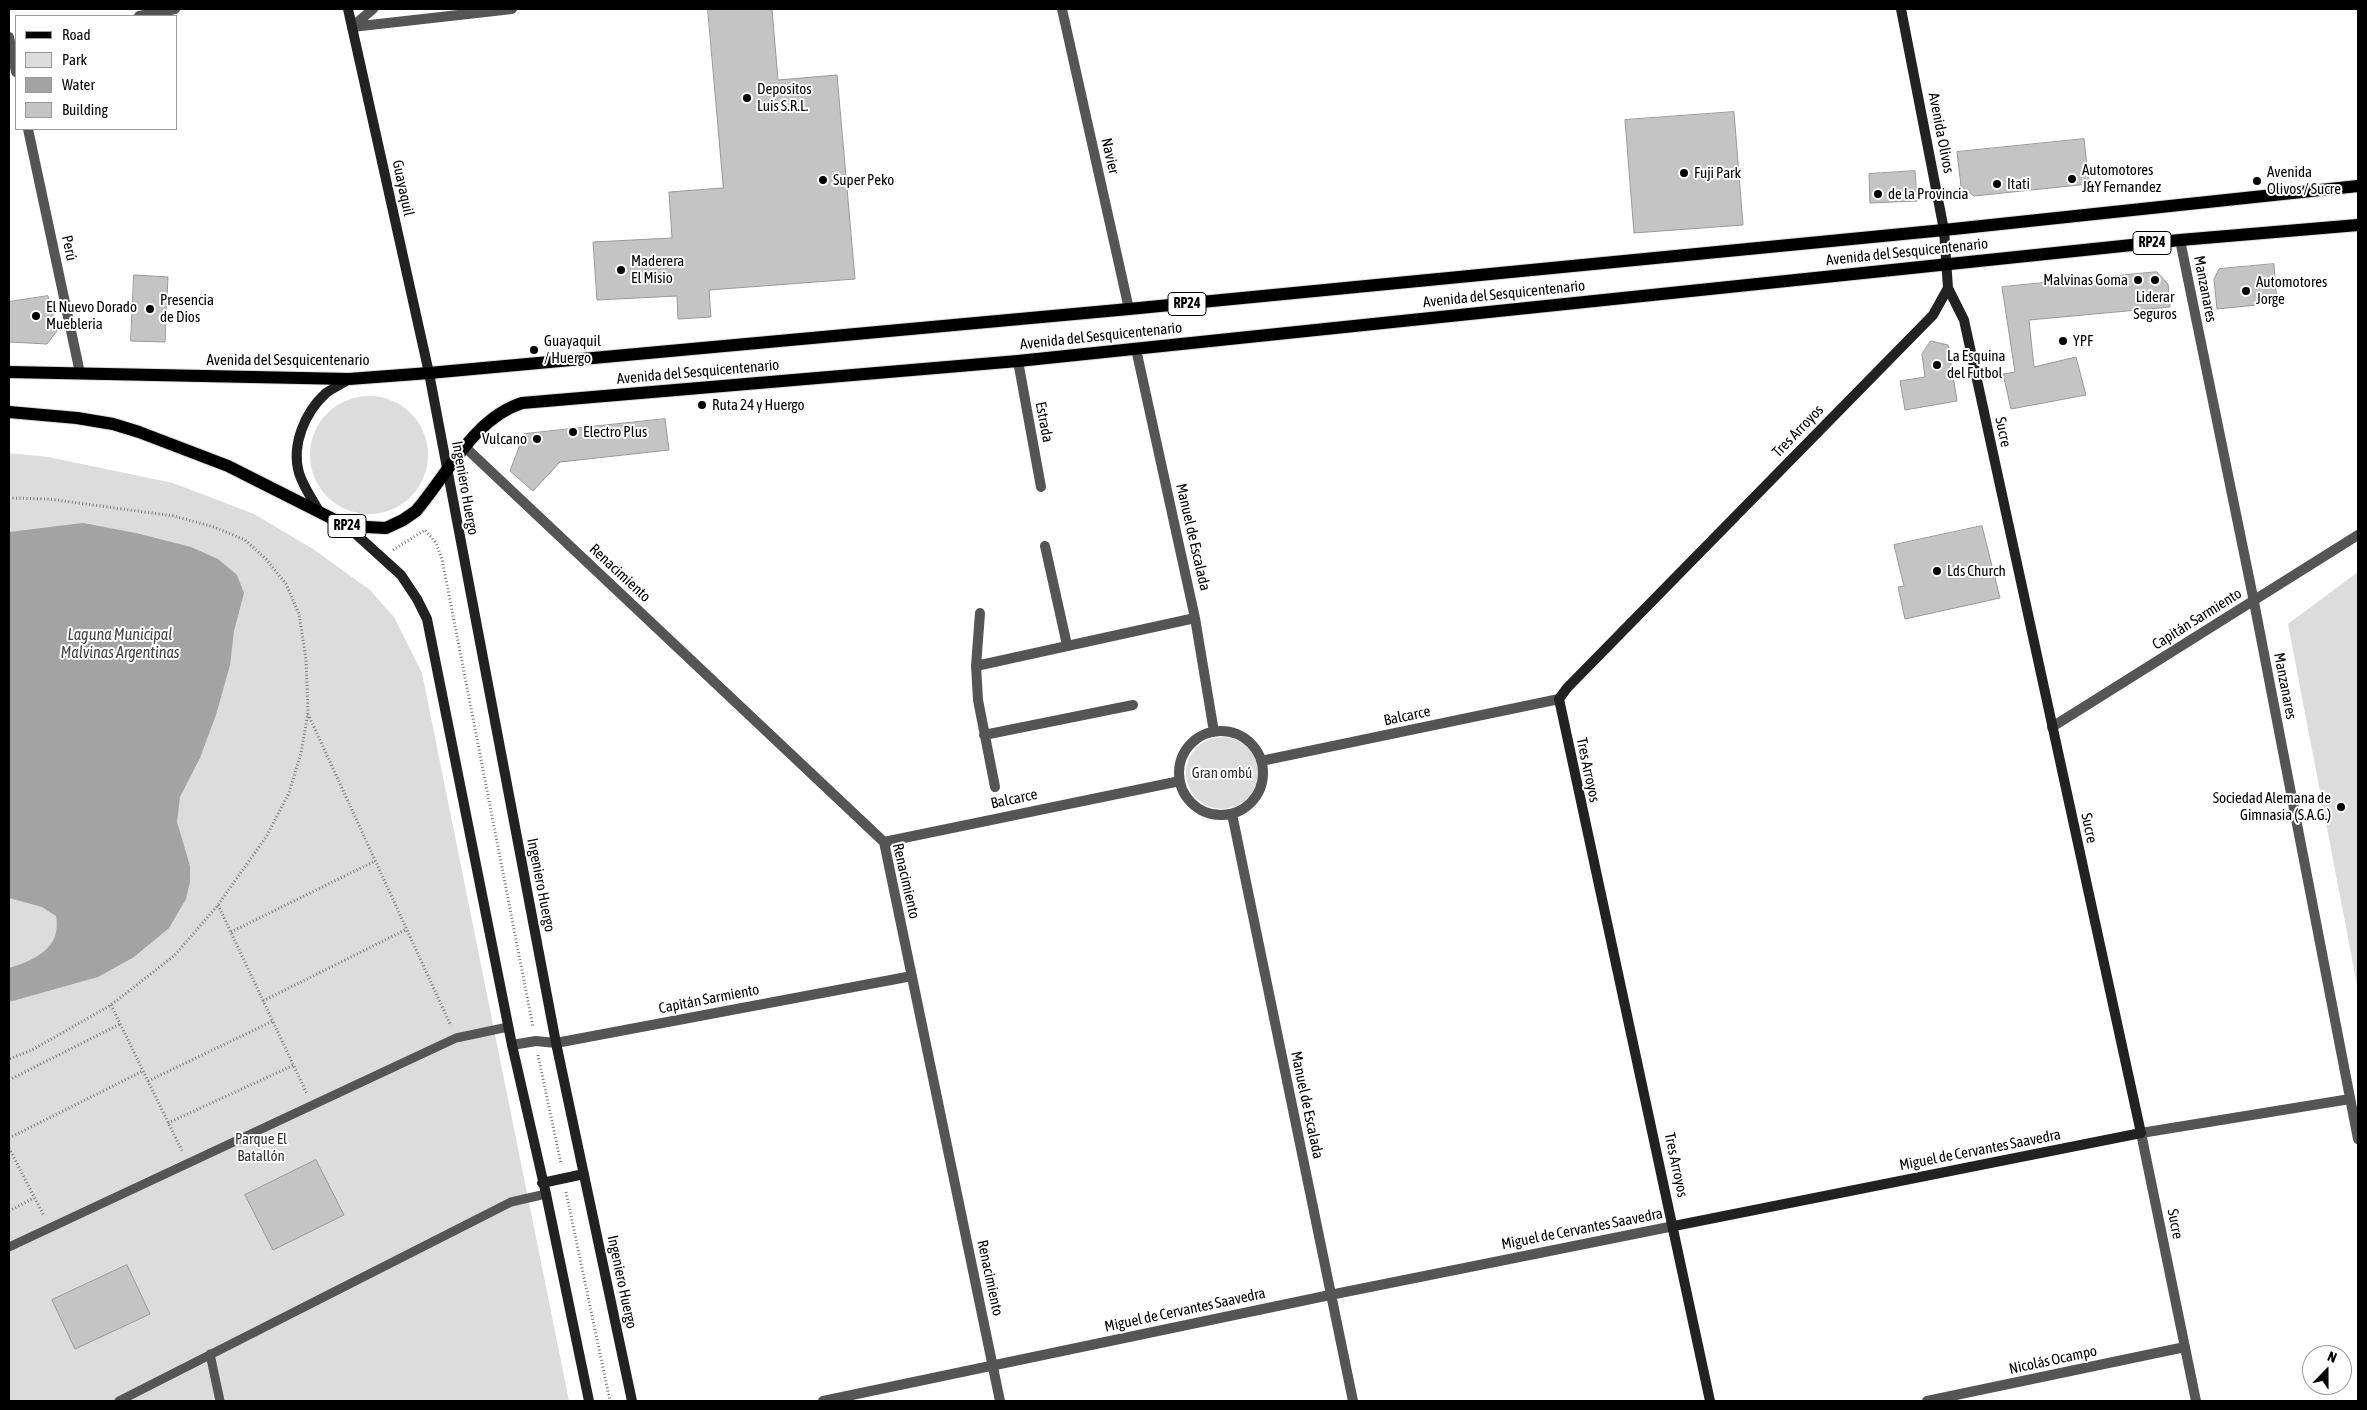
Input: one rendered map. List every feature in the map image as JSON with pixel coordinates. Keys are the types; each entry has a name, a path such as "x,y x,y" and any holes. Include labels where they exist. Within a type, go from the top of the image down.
{"main road":[{"name":"Avenida del Sesquicentenario","path":"9,372 349,379 429,373 1129,309 1944,230 2358,186"},
{"name":"Avenida del Sesquicentenario","path":"9,412 76,418 113,424 139,432 228,466 347,526 386,528 403,520 420,506 482,427 497,414 522,403 1018,362 2180,240 2358,225"}],"street":[{"path":"144,15 175,9"},
{"name":"Guayaquil","path":"348,9 429,373"},
{"path":"352,27 373,9"},
{"path":"352,27 512,9"},
{"name":"Navier","path":"1062,9 1129,309"},
{"name":"Avenida Olivos","path":"1901,9 1944,230 1946,265"},
{"path":"12,40 15,64"},
{"name":"Perú","path":"28,130 80,373"},
{"name":"Manzanares","path":"2180,240 2254,602 2358,1139"},
{"name":"Sucre","path":"1946,265 1948,288 1964,320 2141,1133 2196,1401"},
{"name":"Tres Arroyos","path":"1710,1401 1674,1226 1559,699 1932,314 1948,288"},
{"name":"Manuel de Escalada","path":"1136,349 1195,618 1214,732"},
{"name":"Estrada","path":"1018,362 1041,488"},
{"name":"Ingeniero Huergo","path":"429,373 556,1043 632,1401"},
{"name":"RP24","path":"319,511 299,474 298,447 310,412 327,393 349,379"},
{"name":"Renacimiento","path":"466,448 884,842 1000,1401"},
{"path":"347,526 401,575 417,599 427,619 508,1027 546,1194 589,1401"},
{"name":"Capitán Sarmiento","path":"2052,727 2358,535"},
{"path":"1045,546 1067,645"},
{"path":"980,613 976,666 978,700 995,786"},
{"path":"976,666 1195,618"},
{"name":"Balcarce","path":"1262,761 1559,699"},
{"path":"984,735 1133,705"},
{"path":"1226,731 1238,735 1252,746 1262,761 1263,775 1260,788 1254,800 1232,814 1220,815 1199,809 1183,792 1179,768 1183,755 1190,744 1201,736 1226,731"},
{"name":"Balcarce","path":"884,842 1180,781"},
{"name":"Manuel de Escalada","path":"1232,814 1353,1401"},
{"name":"Capitán Sarmiento","path":"512,1045 536,1041 556,1043 912,976"},
{"name":"Miguel de Cervantes Saavedra","path":"823,1401 1330,1295 2141,1133 2350,1099"},
{"path":"542,1183 584,1174"},
{"name":"Nicolás Ocampo","path":"1927,1401 2185,1347"}],"lane":[{"path":"9,1247 456,1038 508,1027"},
{"path":"119,1401 511,1202 546,1194"},
{"path":"210,1354 220,1401"}],"path":[{"path":"9,498 49,499 174,516 245,540 266,559 286,584 299,614 306,659 308,713 301,753 289,793 266,837 218,905 175,955 111,1006 32,1050 9,1059"},
{"path":"383,559 425,530 436,543 442,559 536,1041 610,1401"},
{"path":"308,713 456,1038"},
{"path":"232,932 375,861"},
{"path":"218,905 312,1105"},
{"path":"263,1001 407,929"},
{"path":"111,1006 188,1164"},
{"path":"148,1081 273,1020"},
{"path":"9,1080 120,1024"},
{"path":"168,1123 294,1065"},
{"path":"9,1138 143,1071"},
{"path":"9,1148 10,1154 50,1228"},
{"path":"9,1210 34,1198"}],"green space":[{"path":"369,396 391,401 402,406 418,422 423,433 428,455 423,477 418,488 402,504 391,509 369,514 347,509 336,504 320,488 315,477 310,455 315,433 320,422 336,406 347,401"},
{"name":"Parque El Batallón","path":"9,453 48,457 173,483 254,514 313,549 370,590 394,617 422,673 569,1401 9,1401"},
{"name":"Sociedad Alemana de Gimnasia (S.A.G.)","path":"2358,572 2358,990 2288,624"},
{"name":"Gran ombú","path":"1229,737 1248,747 1256,759 1258,773 1256,787 1248,799 1236,807 1215,809 1196,799 1188,787 1186,766 1196,747 1208,739"}],"water":[{"name":"Laguna Municipal Malvinas Argentinas","path":"83,523 136,533 191,547 218,559 237,575 244,593 234,631 230,665 216,715 200,758 180,797 177,822 190,866 190,882 186,899 169,928 134,957 98,977 9,1002 9,968 28,961 44,951 51,944 57,927 56,916 42,907 9,898 9,532"}],"building":[{"path":"708,9 772,9 778,80 837,75 855,279 709,290 711,317 678,319 677,296 597,300 593,242 672,238 669,192 723,188"},
{"name":"Fuji Park","path":"1734,112 1743,225 1634,233 1625,120"},
{"path":"2084,139 2089,184 1974,196 1961,186 1957,152"},
{"path":"1915,171 1917,201 1870,203 1869,174"},
{"name":"Automotores Jorge","path":"2274,264 2277,303 2217,309 2214,279 2219,269"},
{"path":"2157,272 2168,284 2170,307 2029,320 2034,367 2076,357 2086,395 2011,409 2003,374 2015,372 2002,287"},
{"name":"Presencia de Dios","path":"134,275 168,277 165,342 131,341"},
{"name":"El Nuevo Dorado Muebleria","path":"48,296 57,331 47,344 9,342 9,302"},
{"name":"La Esquina del Futbol","path":"1931,341 1948,345 1957,401 1905,410 1900,381 1925,377 1922,354"},
{"path":"665,419 669,450 560,462 533,491 510,471 524,434"},
{"name":"Lds Church","path":"1982,526 2000,598 1905,619 1898,587 1904,586 1894,545"},
{"path":"316,1160 344,1215 273,1250 245,1195"},
{"path":"127,1265 150,1314 75,1349 52,1300"}],"place":[{"name":"Depositos Luis S.R.L.","path":"747,98"},
{"name":"Fuji Park","path":"1684,173"},
{"name":"Automotores J&Y Fernandez","path":"2072,179"},
{"name":"Super Peko","path":"823,180"},
{"name":"Avenida Olivos / Sucre","path":"2257,181"},
{"name":"Itati","path":"1997,184"},
{"name":"de la Provincia","path":"1878,194"},
{"name":"Maderera El Misio","path":"621,270"},
{"name":"Malvinas Goma","path":"2138,280"},
{"name":"Liderar Seguros","path":"2155,280"},
{"name":"Automotores Jorge","path":"2246,291"},
{"name":"Presencia de Dios","path":"150,309"},
{"name":"El Nuevo Dorado Muebleria","path":"36,316"},
{"name":"YPF","path":"2063,341"},
{"name":"Guayaquil / Huergo","path":"534,350"},
{"name":"La Esquina del Futbol","path":"1937,365"},
{"name":"Ruta 24 y Huergo","path":"702,405"},
{"name":"Electro Plus","path":"573,432"},
{"name":"Vulcano","path":"537,439"},
{"name":"Lds Church","path":"1937,571"},
{"name":"Sociedad Alemana de Gimnasia (S.A.G.)","path":"2341,807"}]}
